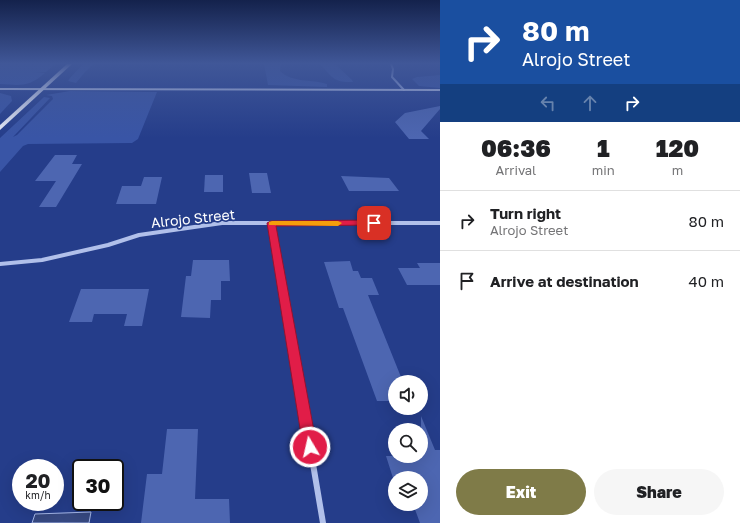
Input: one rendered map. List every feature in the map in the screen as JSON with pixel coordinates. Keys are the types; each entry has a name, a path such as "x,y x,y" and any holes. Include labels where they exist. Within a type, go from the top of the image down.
{"main road":[{"path":"0,89 26,88"},
{"path":"0,128 43,88"},
{"path":"116,88 440,90"}],"street":[{"name":"Alrojo Street","path":"0,264 42,260 108,245 139,235 222,223 440,223"},
{"path":"271,223 323,523"}],"shaded area":[{"path":"70,91 157,92 138,139 132,143 28,144 23,146 0,172 0,138 44,97 50,98 13,137 17,135 53,99 52,96 46,95"},
{"path":"0,93 11,96 12,101 0,114"},
{"path":"91,512 89,523 32,523 35,514"}],"building":[{"path":"440,106 440,109 421,131 429,139 409,139 395,122 405,113"},
{"path":"55,155 77,155 72,164 82,164 56,207 39,207 56,181 35,181"},
{"path":"249,173 267,173 271,193 252,193"},
{"path":"205,175 223,175 223,192 204,192"},
{"path":"341,176 389,178 399,191 349,191"},
{"path":"144,177 162,177 156,204 116,204 122,186 141,186"},
{"path":"193,260 229,260 230,281 221,281 221,300 211,300 210,318 181,317 186,276 191,276"},
{"path":"350,261 353,271 358,271 361,278 372,278 379,295 368,295 400,375 388,375 388,401 377,401 343,308 339,308 324,262"},
{"path":"417,263 440,263 440,285 407,285 398,268 420,268"},
{"path":"81,289 149,289 142,326 124,326 127,314 94,314 92,322 69,322"},
{"path":"421,416 424,423 421,423"},
{"path":"167,429 198,429 195,499 229,499 230,523 141,523 147,474 162,474"},
{"path":"428,433 435,450 440,450 440,523 420,523 416,511 428,511 428,471 391,471 388,463 428,463"}],"slow traffic":[{"path":"272,223 338,223"}],"route":[{"path":"310,447 290,325 271,223 374,223"}]}
